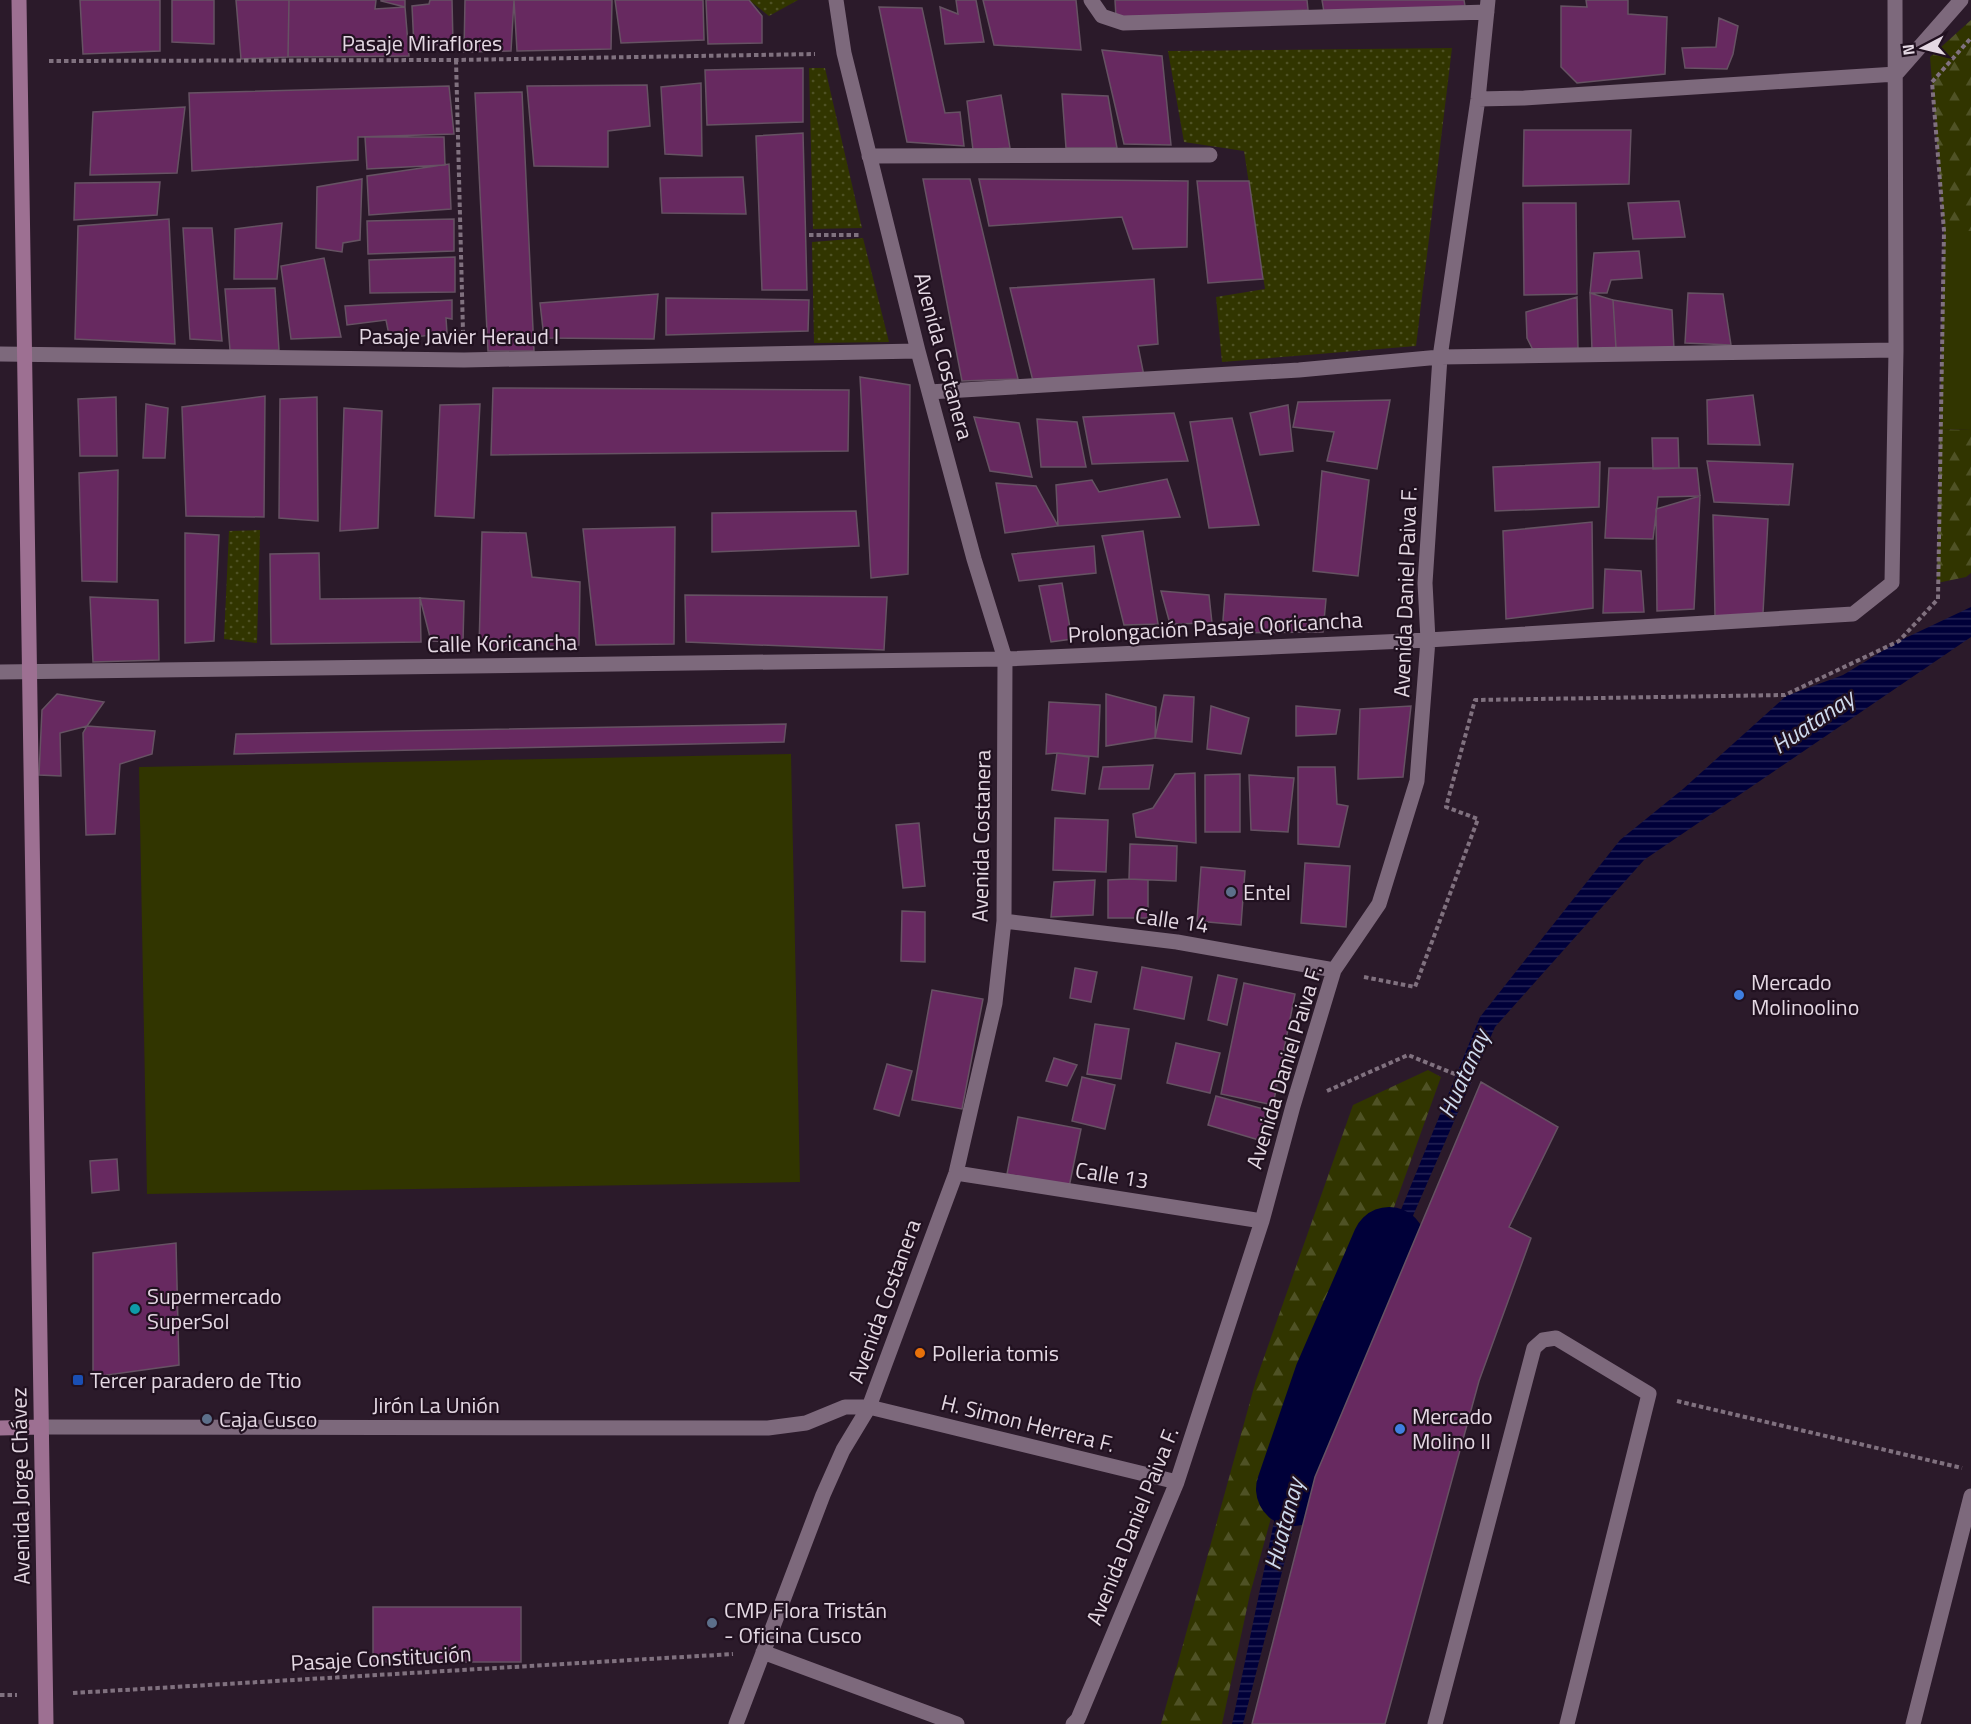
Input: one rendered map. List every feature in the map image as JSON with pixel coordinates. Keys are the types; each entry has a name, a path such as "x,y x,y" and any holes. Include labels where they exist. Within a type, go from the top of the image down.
{"street":[{"name":"Avenida Jorge Chávez","path":"19,0 46,1724"},
{"name":"Avenida Costanera","path":"736,1724 823,1495 843,1450 869,1407 956,1173 995,1003 1004,921 1005,660 974,559 918,351 844,53 836,0"},
{"path":"1091,0 1102,16 1123,23 1488,6"},
{"path":"929,392 1299,370 1440,357 1896,350 1895,0"},
{"path":"1478,99 1896,74 1961,0"},
{"name":"Avenida Daniel Paiva F.","path":"1073,1724 1078,1719 1177,1482 1262,1221 1293,1106 1334,970 1379,904 1417,781 1428,640 1425,583 1440,357 1478,99 1488,6"},
{"path":"869,156 1210,155"},
{"name":"Prolongación Pasaje Qoricancha","path":"1005,660 1428,640 1853,614 1892,583 1896,350"},
{"name":"Pasaje Javier Heraud I","path":"0,354 464,360 918,351"},
{"name":"Calle Koricancha","path":"0,672 1005,660"},
{"name":"Calle 14","path":"1004,921 1177,942 1334,970"},
{"name":"Calle 13","path":"956,1173 1262,1221"},
{"path":"1435,1724 1534,1348 1544,1340 1556,1338 1649,1394 1567,1724"},
{"name":"Jirón La Unión","path":"0,1428 768,1428 806,1423 845,1407 869,1407"},
{"name":"H. Simon Herrera F.","path":"869,1407 1177,1482"},
{"path":"1913,1724 1971,1496"},
{"path":"764,1652 957,1724"}],"path":[{"path":"1334,970 1415,987 1478,819 1446,807 1475,700 1785,695 1899,640 1938,599 1944,231 1932,82 1971,38"},
{"name":"Pasaje Miraflores","path":"19,61 456,60 844,53"},
{"path":"456,60 464,360"},
{"path":"809,235 864,235"},
{"path":"1293,1106 1408,1055 1472,1081"},
{"path":"1649,1394 1971,1471"},
{"name":"Pasaje Constitución","path":"0,1695 46,1695 764,1652"}],"green space":[{"path":"749,0 798,0 769,16"},
{"path":"1971,20 1971,231 1944,231 1930,57"},
{"path":"1452,48 1416,346 1222,362 1216,297 1265,289 1244,151 1184,142 1168,51"},
{"path":"809,68 825,68 862,228 813,229"},
{"path":"1944,231 1971,231 1971,430 1940,429"},
{"path":"863,238 889,342 814,343 812,242"},
{"path":"1940,429 1971,430 1971,573 1966,577 1937,583"},
{"path":"260,530 257,643 224,639 229,531"},
{"path":"791,754 800,1182 147,1194 139,767"},
{"path":"1428,1070 1441,1077 1388,1224 1326,1356 1287,1460 1250,1594 1222,1724 1161,1724 1256,1380 1353,1105"}],"water":[{"path":"1971,607 1971,637 1644,860 1495,1027 1316,1439 1243,1724 1232,1724 1275,1517 1480,1017 1620,840 1683,789 1786,696 1843,675 1899,641"}],"building":[{"path":"80,0 160,0 160,51 83,54"},
{"path":"172,0 214,0 214,44 172,42"},
{"path":"236,0 289,0 288,57 241,59"},
{"path":"289,0 376,0 375,9 405,7 409,56 288,57"},
{"path":"405,0 405,7 381,1"},
{"path":"430,0 452,0 453,44 414,47 412,6 429,4"},
{"path":"465,0 514,0 511,51 464,52"},
{"path":"514,0 612,0 611,49 517,51"},
{"path":"615,0 703,0 704,40 621,43"},
{"path":"706,0 749,0 762,16 762,43 708,44"},
{"path":"956,0 976,0 984,42 945,44 940,7 958,14"},
{"path":"983,0 1076,0 1081,50 994,45"},
{"path":"1115,0 1307,0 1308,10 1116,17"},
{"path":"1322,0 1464,0 1465,6 1324,12"},
{"path":"1586,0 1628,0 1628,14 1667,17 1665,74 1577,83 1561,67 1561,6 1587,7"},
{"path":"879,7 922,8 945,113 960,112 964,146 907,142"},
{"path":"1719,18 1738,26 1733,54 1727,69 1685,68 1682,48 1716,47"},
{"path":"1102,50 1162,56 1171,145 1124,144"},
{"path":"803,68 803,122 707,125 705,70"},
{"path":"701,83 702,156 665,154 661,87"},
{"path":"647,85 650,126 608,131 608,167 534,166 527,86"},
{"path":"449,86 454,134 358,137 358,160 192,171 189,93"},
{"path":"522,92 534,351 488,351 475,93"},
{"path":"1062,94 1108,96 1117,148 1066,148"},
{"path":"1001,95 1010,148 973,150 967,101"},
{"path":"185,107 177,173 90,175 93,112"},
{"path":"1524,130 1631,130 1629,184 1523,186"},
{"path":"803,133 807,290 762,290 756,136"},
{"path":"365,137 444,137 445,165 367,169"},
{"path":"449,164 451,209 369,215 367,176"},
{"path":"743,177 746,214 662,213 660,178"},
{"path":"362,179 360,240 343,243 342,252 316,248 317,187"},
{"path":"923,179 970,179 1018,379 962,381"},
{"path":"979,179 1188,181 1187,247 1133,249 1122,217 989,226"},
{"path":"1197,181 1249,181 1263,279 1208,283"},
{"path":"160,182 157,215 74,220 75,183"},
{"path":"1679,201 1685,237 1633,239 1628,203"},
{"path":"1523,203 1576,203 1577,294 1524,295"},
{"path":"169,219 175,344 75,339 78,226"},
{"path":"454,219 454,251 368,254 367,221"},
{"path":"282,223 277,279 234,279 235,229"},
{"path":"183,228 212,228 222,341 190,339"},
{"path":"1639,251 1642,278 1611,280 1607,293 1590,293 1594,253"},
{"path":"455,257 455,292 370,293 369,260"},
{"path":"324,258 341,337 291,339 281,266"},
{"path":"1154,279 1158,344 1138,346 1144,376 1033,381 1010,288"},
{"path":"275,288 279,350 230,350 225,289"},
{"path":"1590,293 1613,300 1616,348 1592,350"},
{"path":"1688,293 1723,294 1731,345 1685,343"},
{"path":"658,294 654,339 544,338 540,303"},
{"path":"1577,297 1578,350 1533,350 1527,338 1526,312"},
{"path":"666,298 809,300 808,331 666,335"},
{"path":"452,300 452,319 446,318 447,333 390,340 386,320 347,325 345,306"},
{"path":"1613,300 1672,310 1674,349 1616,348"},
{"path":"860,377 910,385 908,574 871,578"},
{"path":"493,388 849,390 848,451 491,455"},
{"path":"1753,395 1760,445 1708,444 1707,400"},
{"path":"265,396 264,517 186,516 182,407"},
{"path":"116,397 117,456 80,456 78,399"},
{"path":"317,397 318,521 279,518 280,399"},
{"path":"1390,400 1377,469 1327,461 1334,432 1293,427 1298,402"},
{"path":"146,404 168,408 165,458 143,458"},
{"path":"480,404 474,518 435,516 440,405"},
{"path":"1288,405 1293,451 1260,455 1250,413"},
{"path":"344,408 382,411 378,528 340,531"},
{"path":"1174,413 1188,461 1092,464 1083,417"},
{"path":"974,417 1019,423 1032,477 990,471"},
{"path":"1232,418 1259,525 1209,528 1190,422"},
{"path":"1037,419 1077,422 1086,467 1041,467"},
{"path":"1652,438 1678,438 1679,468 1653,469"},
{"path":"1707,461 1793,464 1789,505 1714,502"},
{"path":"1600,462 1599,507 1495,511 1493,467"},
{"path":"1609,468 1697,468 1700,496 1658,497 1653,539 1605,538"},
{"path":"118,470 117,582 82,581 79,473"},
{"path":"1322,471 1369,480 1358,576 1313,571"},
{"path":"1167,479 1180,517 1058,526 1056,485 1092,480 1099,492"},
{"path":"996,483 1036,486 1058,526 1005,533"},
{"path":"1700,496 1694,609 1657,611 1656,509"},
{"path":"856,511 859,546 712,552 712,513"},
{"path":"1713,515 1768,519 1763,613 1715,617"},
{"path":"1592,522 1593,608 1506,619 1503,531"},
{"path":"675,527 674,644 596,645 583,529"},
{"path":"1143,531 1158,624 1124,625 1102,536"},
{"path":"482,532 526,533 532,577 580,582 579,645 479,648"},
{"path":"185,533 219,535 214,641 185,643"},
{"path":"1094,546 1096,573 1019,581 1012,554"},
{"path":"319,553 320,599 420,598 421,642 271,644 270,554"},
{"path":"1605,569 1641,571 1644,612 1603,613"},
{"path":"1062,583 1072,639 1051,642 1039,586"},
{"path":"1161,591 1209,595 1212,623 1170,624"},
{"path":"1225,594 1326,599 1323,632 1222,633"},
{"path":"685,595 887,597 884,650 686,642"},
{"path":"90,597 158,600 159,660 93,662"},
{"path":"420,598 464,601 463,642 431,641"},
{"path":"57,694 104,702 87,726 60,733 61,776 39,775 42,710"},
{"path":"1106,694 1156,707 1155,738 1106,746"},
{"path":"1164,695 1194,697 1192,742 1155,738"},
{"path":"1049,702 1100,705 1098,757 1046,754"},
{"path":"1211,706 1249,718 1241,754 1207,749"},
{"path":"1296,706 1340,710 1336,734 1296,736"},
{"path":"1411,706 1403,777 1358,779 1360,709"},
{"path":"786,724 784,742 234,754 236,734"},
{"path":"87,726 155,731 152,754 120,764 115,834 86,835 83,733"},
{"path":"1057,753 1089,757 1085,794 1052,790"},
{"path":"1153,765 1149,789 1099,789 1103,767"},
{"path":"1298,767 1335,767 1337,804 1348,806 1339,847 1298,844"},
{"path":"1195,773 1196,843 1136,837 1133,814 1153,808 1175,774"},
{"path":"1240,774 1240,832 1205,832 1205,775"},
{"path":"1249,775 1294,778 1288,832 1251,830"},
{"path":"1055,818 1108,820 1106,872 1053,870"},
{"path":"919,823 925,886 903,888 896,825"},
{"path":"1130,844 1177,846 1176,881 1129,879"},
{"path":"1305,863 1350,866 1346,927 1301,923"},
{"path":"1201,867 1245,871 1241,925 1197,921"},
{"path":"1095,880 1093,915 1051,917 1054,882"},
{"path":"1108,880 1148,880 1148,918 1108,918"},
{"path":"902,911 925,912 925,962 901,961"},
{"path":"1142,967 1192,977 1184,1019 1134,1009"},
{"path":"1075,968 1097,972 1091,1002 1070,998"},
{"path":"1218,975 1237,979 1227,1025 1208,1020"},
{"path":"1244,983 1295,994 1273,1105 1221,1094"},
{"path":"932,990 983,999 962,1109 912,1100"},
{"path":"1095,1024 1129,1029 1121,1079 1087,1074"},
{"path":"1176,1043 1220,1053 1210,1093 1167,1083"},
{"path":"1054,1058 1077,1065 1067,1086 1046,1081"},
{"path":"887,1064 912,1071 899,1116 874,1109"},
{"path":"1082,1077 1115,1085 1105,1129 1072,1121"},
{"name":"Mercado Molino II","path":"1481,1082 1558,1127 1509,1227 1531,1238 1479,1381 1385,1724 1252,1724 1315,1477"},
{"path":"1216,1096 1267,1110 1259,1140 1208,1125"},
{"path":"1018,1117 1081,1129 1069,1187 1007,1174"},
{"path":"117,1159 119,1190 92,1193 90,1161"},
{"name":"Supermercado SuperSol","path":"176,1243 179,1365 93,1377 93,1253"},
{"path":"373,1607 521,1607 521,1662 373,1662"}],"waterway":[{"name":"Huatanay","path":"1293,1489 1331,1378 1389,1244"}],"place":[{"name":"Entel","path":"1231,892"},
{"name":"Mercado Molinoolino","path":"1739,995"},
{"name":"Supermercado SuperSol","path":"135,1309"},
{"name":"Polleria tomis","path":"920,1353"},
{"name":"Tercer paradero de Ttio","path":"78,1380"},
{"name":"Caja Cusco","path":"207,1419"},
{"name":"Mercado Molino II","path":"1400,1429"},
{"name":"CMP Flora Tristán - Oficina Cusco","path":"712,1623"}]}
